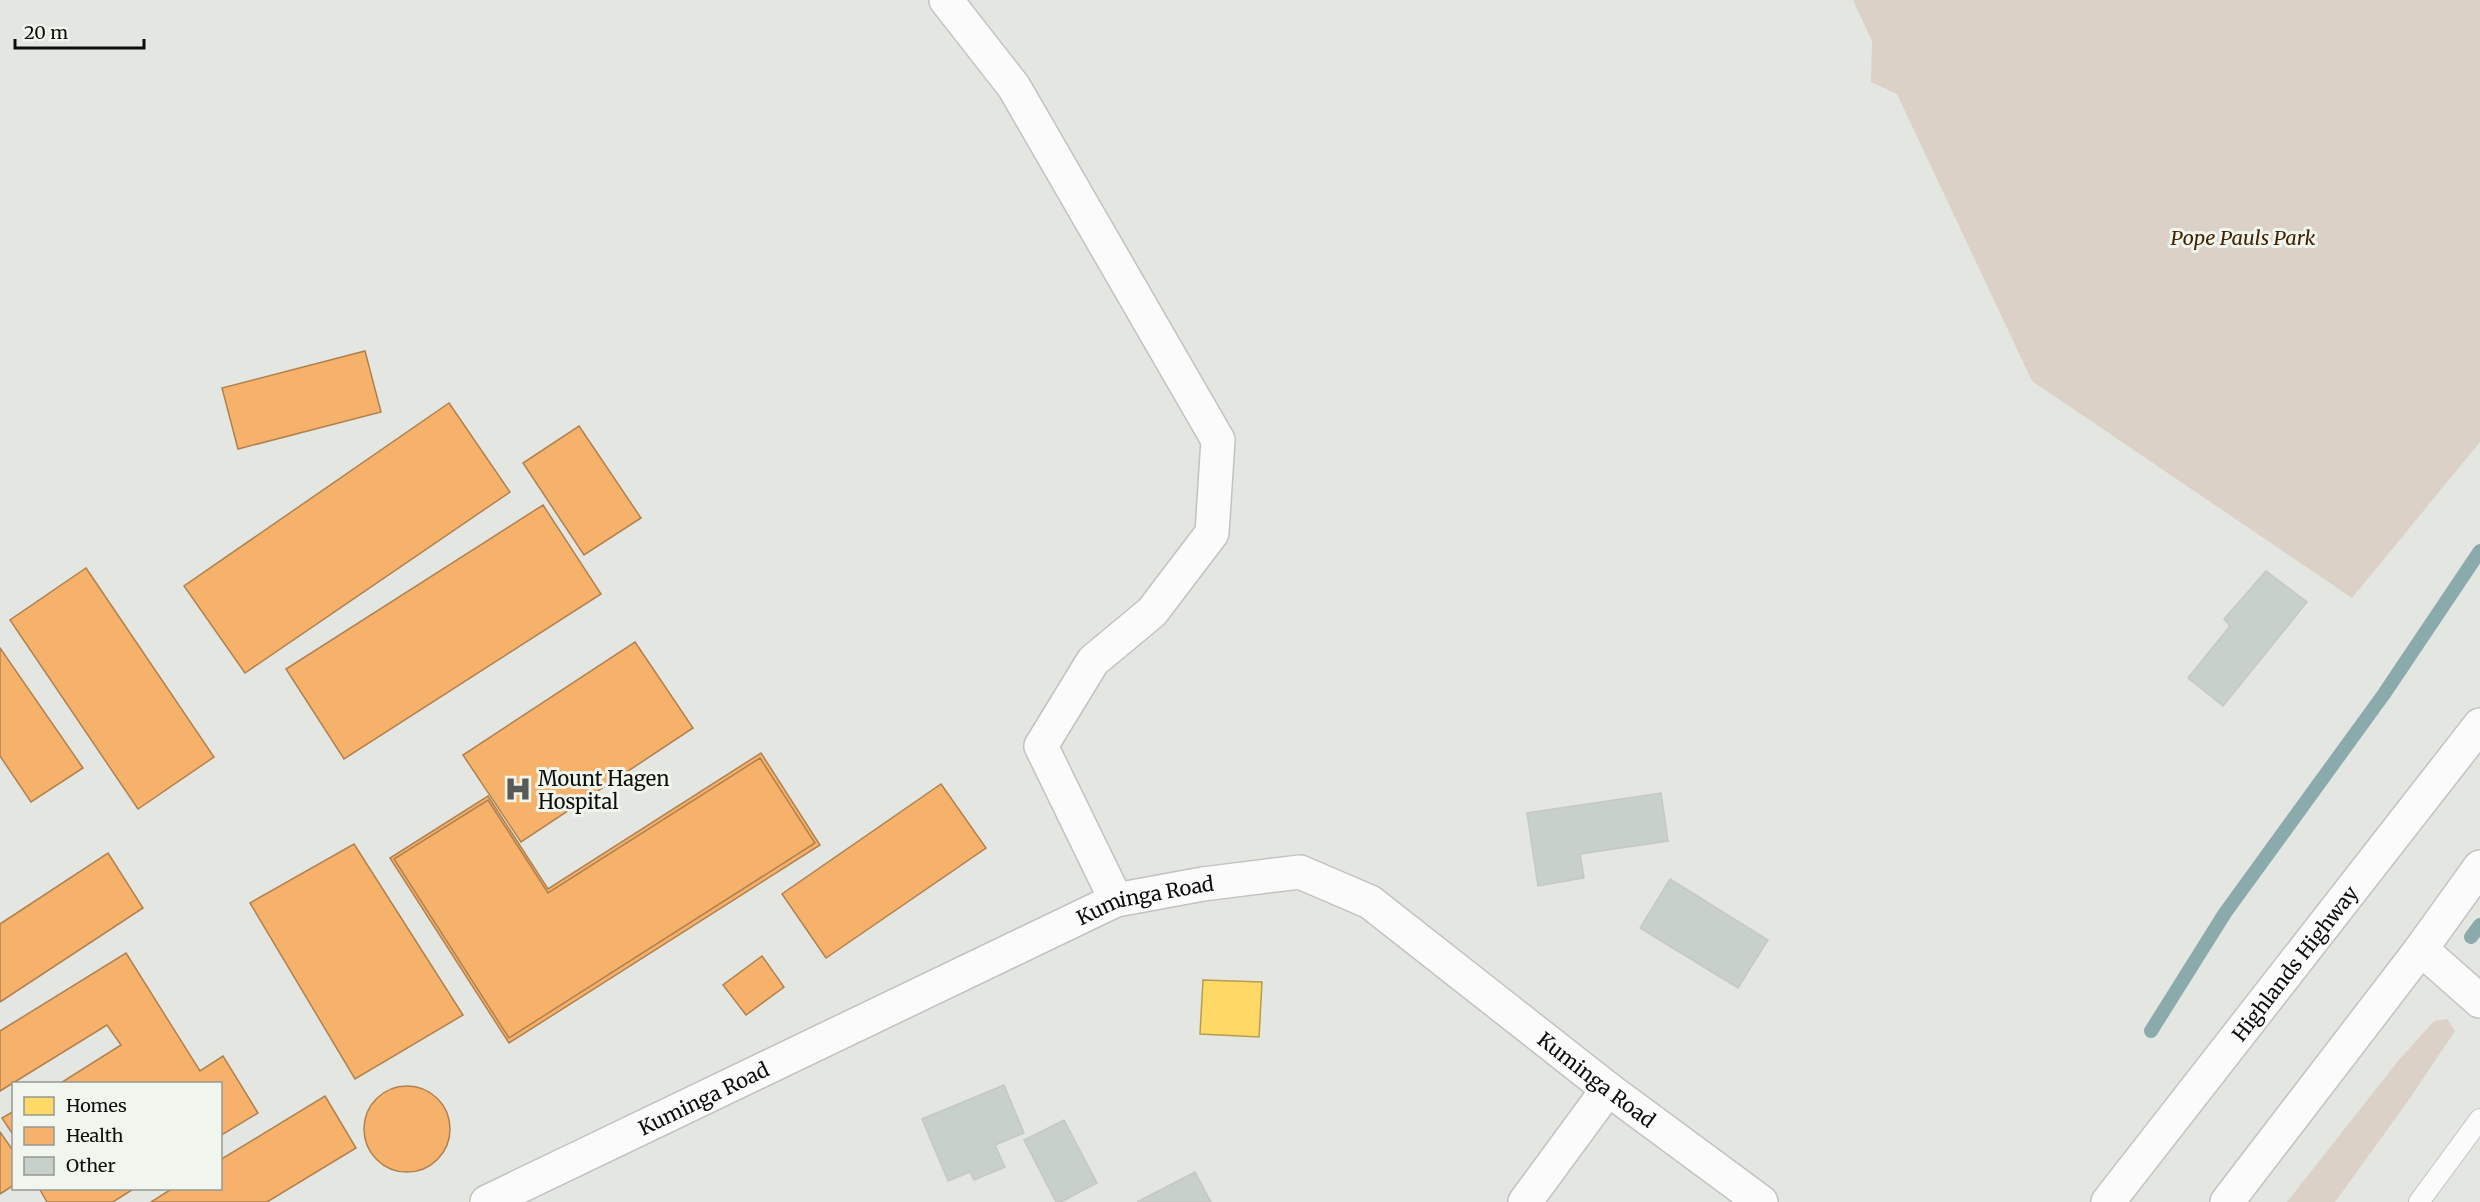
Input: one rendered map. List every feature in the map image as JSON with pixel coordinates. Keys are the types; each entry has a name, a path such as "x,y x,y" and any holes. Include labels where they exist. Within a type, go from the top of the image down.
{"main road":[{"path":"946,0 1014,87 1218,440 1212,533 1152,612 1093,661 1041,746 1116,900"},
{"name":"Highlands Highway","path":"2108,1202 2480,725"},
{"path":"2227,1202 2421,949 2480,867"},
{"name":"Kuminga Road","path":"487,1202 1116,900 1203,884 1300,872 1370,902 1608,1089 1761,1202"},
{"path":"2421,949 2480,1001"},
{"path":"1525,1202 1608,1089"}],"lane":[{"path":"2419,1202 2480,1119"}],"green space":[{"name":"Pope Pauls Park","path":"1853,0 2480,0 2480,442 2352,598 2032,381 1897,94 1871,82 1872,41"},
{"path":"2447,1019 2455,1031 2335,1202 2287,1202 2398,1061 2434,1021"}],"building: Homes":[{"path":"1203,980 1262,982 1259,1037 1200,1034"}],"building: Health":[{"path":"365,351 381,412 238,449 222,388"},
{"path":"449,403 510,492 245,673 184,586"},
{"path":"579,426 641,518 584,555 523,463"},
{"path":"543,505 601,594 344,759 286,669"},
{"path":"86,568 214,757 138,809 10,620"},
{"path":"635,642 693,728 521,842 463,755"},
{"path":"0,648 83,768 31,802 0,756"},
{"path":"761,753 820,845 509,1043 390,858 488,796 548,889"},
{"path":"760,758 815,843 509,1038 394,859 488,800 548,893"},
{"path":"941,784 986,848 826,958 782,894"},
{"path":"354,844 463,1015 355,1079 250,903"},
{"path":"108,853 143,908 0,1002 0,924"},
{"path":"126,953 200,1071 223,1056 258,1113 222,1135 222,1082 62,1082 121,1045 107,1025 0,1091 0,1031"},
{"path":"762,956 784,987 746,1015 723,985"},
{"path":"407,1086 423,1090 437,1099 446,1113 450,1129 446,1145 437,1159 423,1168 407,1172 391,1168 377,1159 368,1145 364,1129 368,1113 377,1099 391,1090"},
{"path":"325,1096 356,1148 267,1202 151,1202 170,1190 222,1190 222,1159"},
{"path":"12,1112 12,1133 2,1118"},
{"path":"0,1132 12,1149 12,1186 0,1194"},
{"path":"40,1190 132,1190 113,1202 47,1202"}],"building: Other":[{"path":"2266,571 2307,602 2223,706 2188,678 2230,626 2224,619"},
{"path":"1661,793 1668,841 1580,854 1584,878 1538,886 1527,813"},
{"path":"1670,879 1768,940 1738,988 1640,928"},
{"path":"1004,1085 1024,1133 995,1145 1005,1167 974,1180 970,1172 948,1181 922,1119"},
{"path":"1064,1120 1097,1183 1061,1202 1056,1202 1024,1140"},
{"path":"1195,1172 1211,1202 1137,1202"}],"waterway":[{"path":"2151,1031 2225,913 2384,694 2480,551"},
{"path":"2471,937 2480,925"}],"place":[{"name":"Mount Hagen Hospital","path":"518,789"}]}
